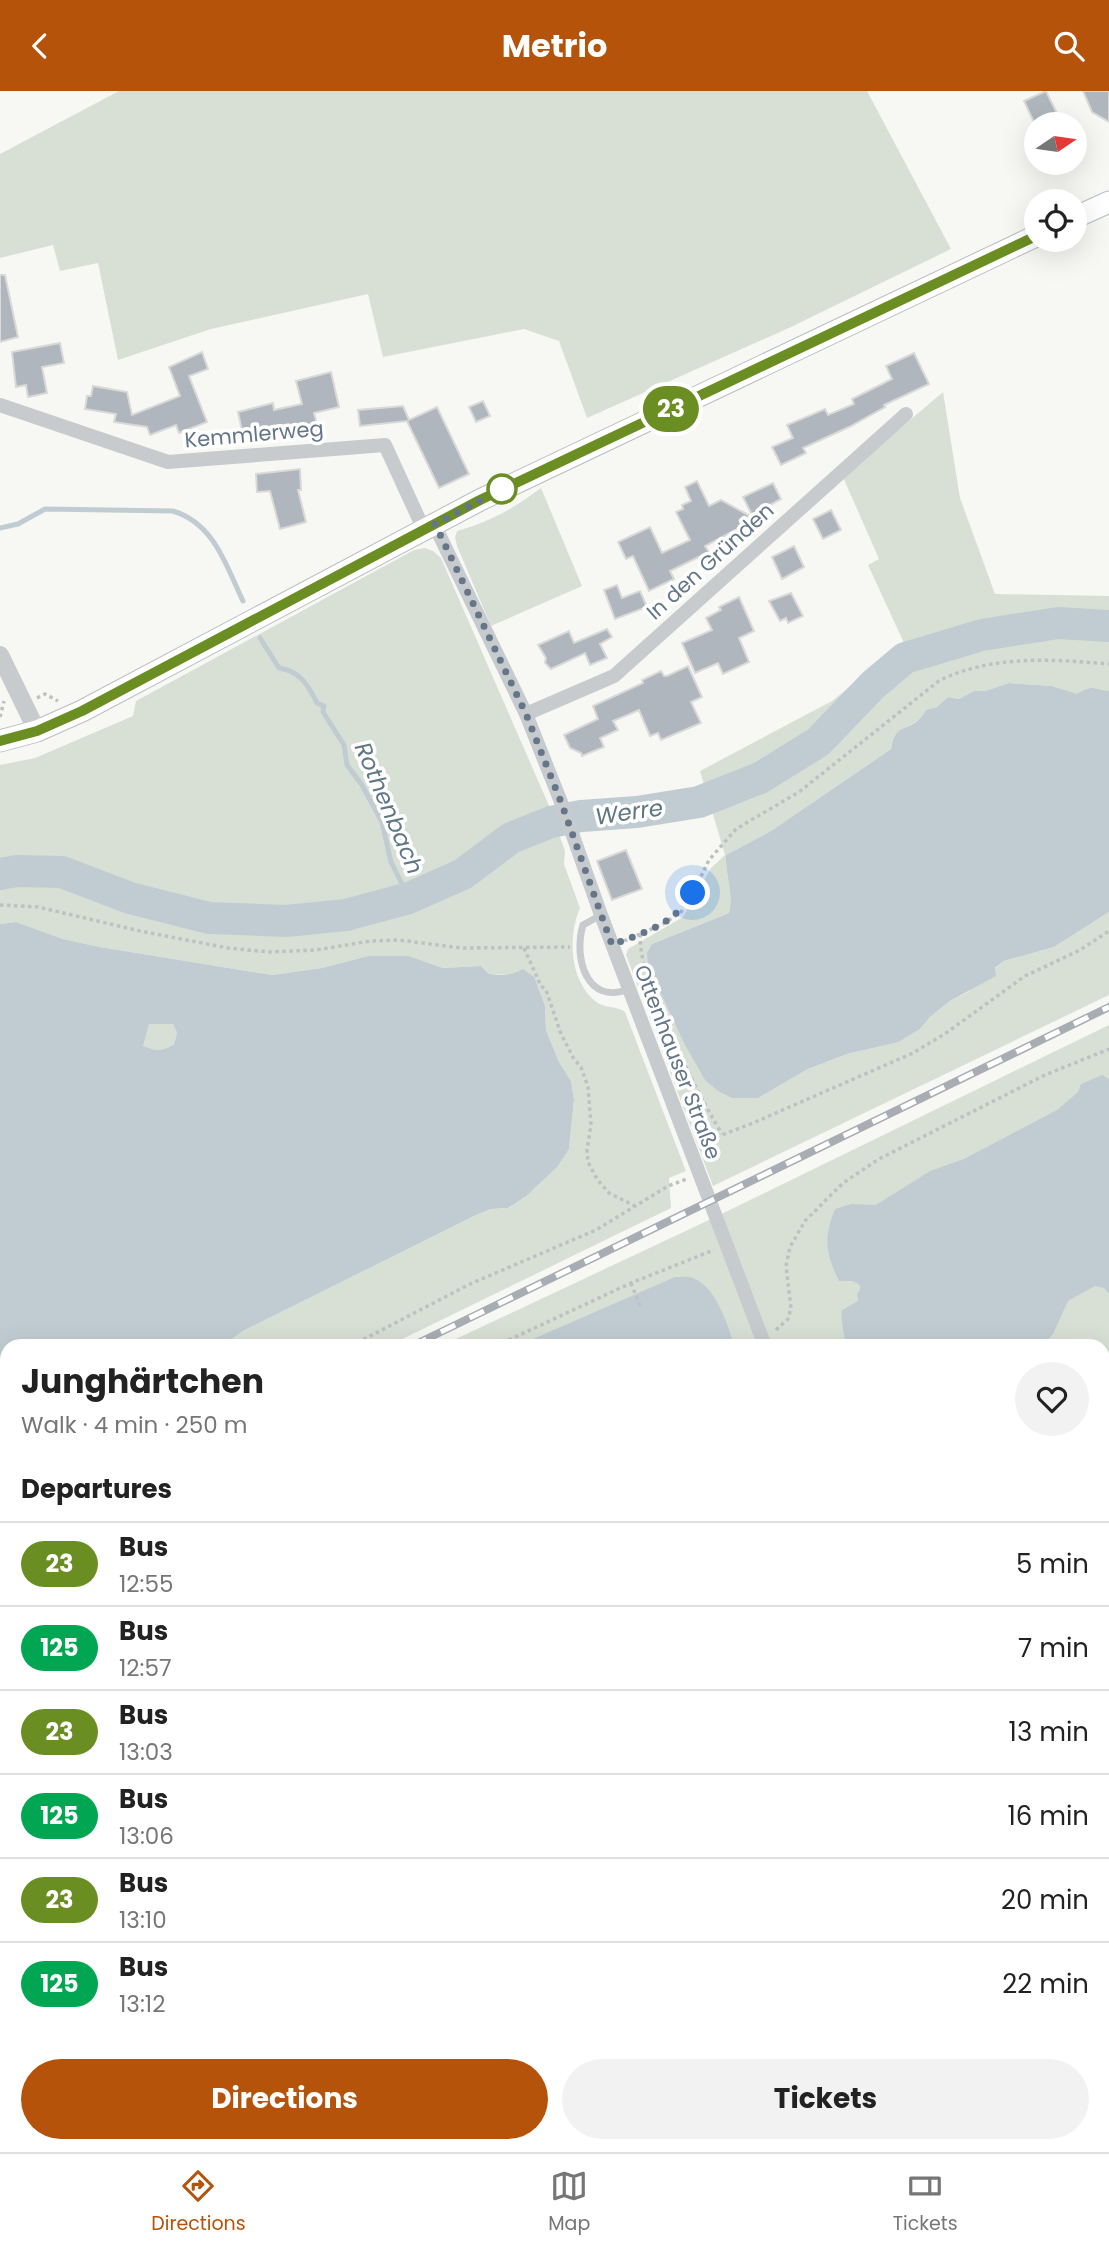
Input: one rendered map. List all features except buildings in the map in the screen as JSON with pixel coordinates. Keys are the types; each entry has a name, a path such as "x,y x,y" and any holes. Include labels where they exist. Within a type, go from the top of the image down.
{"main road":[{"path":"1087,212 1109,202"},
{"path":"0,741 37,731 82,711 561,460 1024,242"}],"street":[{"name":"Kemmlerweg","path":"0,405 168,461 385,445 429,527"},
{"name":"In den Gründen","path":"526,714 614,676 905,414"},
{"name":"Ottenhauser Straße","path":"429,527 526,714 762,1339"},
{"path":"0,655 37,731"}],"lane":[{"path":"601,915 583,925 579,947 587,976 594,987 610,994 629,989"}],"path":[{"path":"612,945 663,924 681,912 709,860 736,829 799,792 940,680 961,671 1023,660 1109,664"},
{"path":"0,905 38,907 202,944 269,952 316,950 370,941 399,940 461,948 579,947"},
{"path":"688,1147 753,1123 913,1053 1025,975 1080,950 1109,931"},
{"path":"639,934 645,972 676,1049 722,1135"},
{"path":"524,948 541,986 546,990 561,1034 585,1075 590,1099 591,1125 588,1162 608,1193 635,1206"},
{"path":"767,1339 781,1328 788,1319 791,1308 786,1266 790,1247 805,1221 843,1183 879,1159 1045,1075 1109,1049"},
{"path":"365,1339 470,1285 596,1230 668,1186 698,1175"},
{"path":"511,1339 631,1283 726,1246"},
{"path":"631,1283 640,1306"}],"shaded area":[{"path":"119,91 867,91 951,249 791,327 587,418 559,341 524,329 383,357 368,294 211,329 118,360 98,263 60,271 53,245 0,258 0,154"},
{"path":"943,392 960,498 995,594 1109,596 1109,691 1090,688 1077,695 1052,686 1009,683 985,691 974,691 959,699 948,697 937,707 926,710 915,722 896,734 891,749 771,831 726,855 729,913 652,944 648,966 661,993 758,1098 808,1069 847,1054 899,1042 920,1029 950,1001 968,992 1004,961 1054,947 1109,912 1109,995 713,1186 626,955 628,949 683,917 711,868 725,855 700,771 832,701 904,643 868,565 879,559 843,477"},
{"path":"541,488 582,586 491,626 457,546 457,531 501,514"},
{"path":"425,548 441,558 550,808 565,851 564,864 580,908 574,931 573,957 580,981 595,1001 625,1012 686,1171 669,1178 671,1208 402,1339 232,1339 476,1215 491,1209 509,1208 569,1149 574,1100 571,1081 559,1062 546,1030 545,1006 516,974 489,974 481,966 443,968 409,956 368,956 322,968 272,975 100,947 63,939 16,922 0,924 0,765 35,758 133,716 136,701 414,550"},
{"path":"1009,683 1052,686 1077,694 1090,688 1109,691 1109,912 1054,947 1004,961 995,968 996,976 950,1001 920,1029 899,1042 847,1054 808,1069 758,1098 732,1098 718,1091 705,1080 685,1045 648,966 647,953 652,944 729,913 726,855 771,831 891,749 896,734 921,718 926,710 937,707 948,697 959,699 974,691 985,691"},
{"path":"16,922 63,939 100,947 272,975 322,968 368,956 409,956 443,968 481,966 489,974 502,975 523,969 534,977 545,1006 546,1030 559,1062 571,1081 574,1100 569,1149 557,1167 526,1196 508,1208 491,1209 476,1215 232,1339 0,1339 0,924","holes":["149,1024 173,1024 177,1033 174,1044 166,1048 158,1050 143,1046"]},
{"path":"149,1023 173,1024 177,1033 174,1044 158,1050 142,1046"},
{"path":"1109,1025 1109,1339 456,1339 709,1220"},
{"path":"1102,1075 1109,1079 1109,1294 1104,1288 1095,1286 1068,1301 1048,1339 844,1339 842,1310 858,1301 860,1285 853,1281 839,1281 831,1262 828,1237 835,1209 851,1204 876,1205 930,1171 964,1159 1057,1110 1078,1092 1081,1084"},
{"path":"675,1277 686,1277 693,1278 708,1289 724,1317 732,1339 533,1339"}],"waterway":[{"name":"Rothenbach","path":"0,528 18,524 45,509 173,511 187,517 209,536 243,601"},
{"name":"Werre","path":"0,874 17,871 62,872 130,898 209,918 286,921 346,915 409,898 463,874 511,838 551,822 699,802 760,778 818,742 873,685 905,658 982,635 1058,623 1109,626"},
{"name":"Rothenbach","path":"260,638 279,668 298,676 307,685 317,703 324,706 323,712 344,745 347,765 362,785 382,822 391,862 409,898"}],"railway":[{"path":"426,1339 1109,1007"}],"bus line":[{"name":"23","path":"0,741 37,731 82,711 480,500 1024,242"}],"route":[{"path":"502,489 435,524 526,714 612,945 663,924 681,912 693,893"}]}
